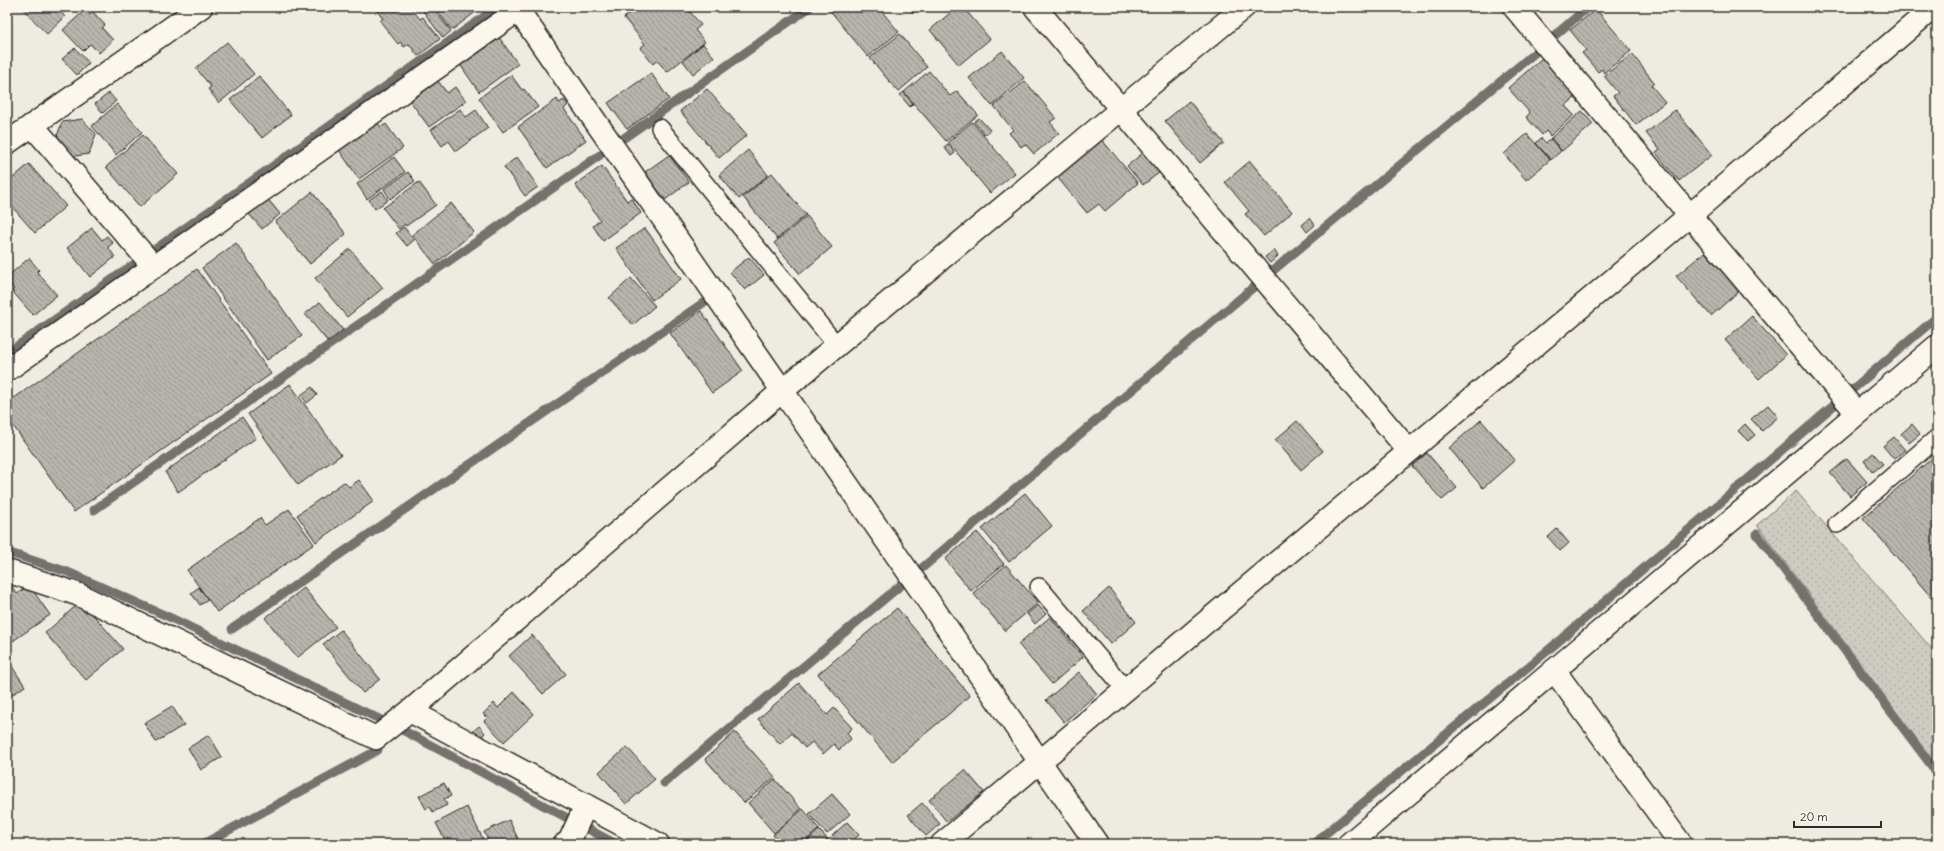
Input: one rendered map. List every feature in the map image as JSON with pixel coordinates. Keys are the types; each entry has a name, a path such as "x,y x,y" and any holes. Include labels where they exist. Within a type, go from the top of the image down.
{"street":[{"path":"7,143 201,7"},
{"path":"1035,7 1409,451"},
{"path":"7,571 77,594 376,738 782,392 1244,7"},
{"path":"1514,7 1689,216 1854,409"},
{"path":"942,844 1689,216 1934,7"},
{"path":"7,370 519,8 782,392 1097,844"},
{"path":"32,125 154,267"},
{"path":"1349,844 1554,670 1854,409 1937,346"},
{"path":"1554,670 1681,844"},
{"path":"407,713 583,812 658,844"},
{"path":"567,843 583,812"}],"lane":[{"path":"660,128 837,346"},
{"path":"1837,524 1937,438"},
{"path":"1039,587 1126,690"}],"shaded area":[{"path":"1796,491 1937,655 1937,766 1757,525"}],"building":[{"path":"21,7 63,7 60,11 65,17 47,34"},
{"path":"374,7 410,7 420,19 423,17 440,39 418,56 409,44 404,47 400,42 398,44 380,21 383,19"},
{"path":"429,7 432,7 451,31 443,38 423,11"},
{"path":"434,7 482,7 452,30"},
{"path":"637,7 686,7 701,25 695,30 705,42 667,72 657,60 653,64 640,48 645,44 624,18"},
{"path":"878,7 899,32 868,57 828,8"},
{"path":"908,7 920,7 913,13"},
{"path":"957,7 963,7 990,39 959,65 930,30"},
{"path":"1596,9 1631,51 1604,73 1602,69 1598,72 1582,53 1586,50 1570,30"},
{"path":"85,10 90,15 93,12 105,25 102,28 113,40 99,53 90,44 83,51 63,30"},
{"path":"900,34 927,67 898,92 870,58"},
{"path":"498,36 518,64 479,92 459,63"},
{"path":"227,42 254,74 219,103 208,89 211,87 196,68"},
{"path":"703,44 714,57 693,74 683,61"},
{"path":"75,48 89,63 77,75 62,59"},
{"path":"1002,51 1024,78 992,106 969,78"},
{"path":"1632,54 1654,82 1651,85 1665,102 1636,125 1613,96 1618,93 1604,76"},
{"path":"1542,58 1576,97 1565,106 1574,115 1550,136 1546,131 1542,135 1526,117 1530,113 1508,88"},
{"path":"929,71 950,96 957,91 978,115 946,141 904,92"},
{"path":"651,73 669,99 627,129 608,103"},
{"path":"511,75 522,90 524,89 538,107 503,132 479,98"},
{"path":"259,76 291,115 262,138 230,100"},
{"path":"438,81 447,93 455,87 466,101 429,127 408,98 424,86 427,89"},
{"path":"1025,81 1056,118 1050,122 1059,133 1034,154 1025,144 1021,147 1009,133 1013,130 994,106"},
{"path":"707,89 747,135 719,158 680,111"},
{"path":"904,92 913,104 910,107 900,95"},
{"path":"109,93 116,101 103,113 95,104"},
{"path":"557,99 559,103 564,100 568,105 564,109 586,140 547,168 518,127"},
{"path":"1189,101 1224,143 1200,163 1165,121"},
{"path":"117,104 142,132 116,155 92,126"},
{"path":"460,109 466,117 476,110 488,128 456,151 449,141 442,146 431,130"},
{"path":"1675,110 1712,155 1679,181 1656,153 1660,150 1646,133"},
{"path":"1582,111 1593,124 1562,151 1551,138"},
{"path":"979,118 990,130 985,135 974,122"},
{"path":"82,119 96,134 89,154 69,157 55,142 62,122"},
{"path":"375,119 381,127 386,124 403,148 359,179 337,147"},
{"path":"972,122 1015,173 990,193 948,142"},
{"path":"1527,134 1550,160 1526,180 1504,154"},
{"path":"143,135 178,174 140,207 106,167"},
{"path":"1541,138 1546,143 1551,139 1561,151 1551,160 1536,143"},
{"path":"1102,140 1138,183 1105,211 1099,204 1087,213 1057,177"},
{"path":"948,144 955,153 951,156 944,147"},
{"path":"748,150 768,175 739,199 719,175"},
{"path":"1144,152 1160,172 1143,185 1127,166"},
{"path":"669,155 689,182 665,200 645,172"},
{"path":"394,157 405,172 367,199 357,184"},
{"path":"517,157 538,187 525,196 504,167"},
{"path":"1250,161 1292,212 1264,236 1245,214 1249,211 1225,182"},
{"path":"29,164 66,206 35,233 7,201 7,183"},
{"path":"602,166 627,201 631,198 641,213 603,241 593,226 600,220 575,185"},
{"path":"408,172 415,181 390,199 384,189"},
{"path":"772,173 806,215 777,239 743,197"},
{"path":"419,182 436,205 406,226 405,224 399,229 383,208"},
{"path":"382,191 388,200 375,209 369,200"},
{"path":"312,192 346,234 310,264 275,222"},
{"path":"267,198 280,214 262,229 248,213"},
{"path":"451,203 474,232 435,264 412,235"},
{"path":"807,216 832,247 800,274 774,243"},
{"path":"1310,218 1315,225 1307,232 1302,225"},
{"path":"404,227 414,240 407,246 396,233"},
{"path":"92,228 102,240 107,236 113,243 108,247 115,257 90,277 67,248"},
{"path":"645,228 681,279 652,300 616,248"},
{"path":"236,243 302,336 267,360 202,268"},
{"path":"350,249 383,288 347,317 315,278"},
{"path":"1274,250 1278,256 1270,263 1265,257"},
{"path":"1705,252 1739,291 1711,316 1676,276"},
{"path":"749,257 764,275 745,290 730,272"},
{"path":"29,258 39,270 37,272 57,295 33,315 12,291 14,289 7,281 7,277"},
{"path":"197,269 271,374 74,512 7,417 7,403"},
{"path":"631,278 655,306 633,325 609,298"},
{"path":"320,302 343,330 328,342 305,314"},
{"path":"701,311 743,371 712,393 670,333"},
{"path":"1752,316 1786,355 1759,379 1725,340"},
{"path":"290,384 341,455 298,485 248,414"},
{"path":"312,387 317,395 307,403 301,395"},
{"path":"1768,405 1778,417 1762,431 1751,419"},
{"path":"242,417 256,438 178,492 165,472"},
{"path":"1481,420 1515,460 1483,488 1449,448"},
{"path":"1297,421 1323,451 1301,470 1275,440"},
{"path":"1745,424 1755,435 1748,441 1738,431"},
{"path":"1912,424 1920,434 1909,443 1901,434"},
{"path":"1894,437 1905,450 1894,459 1883,446"},
{"path":"1427,453 1457,488 1442,500 1412,466"},
{"path":"1873,453 1883,464 1873,472 1864,461"},
{"path":"1937,454 1937,604 1863,518"},
{"path":"1847,459 1867,482 1850,496 1830,473"},
{"path":"359,480 374,501 316,542 297,515 344,482 349,487"},
{"path":"1025,493 1052,526 1009,562 982,529"},
{"path":"289,509 314,544 217,612 187,570 260,518 265,525"},
{"path":"1557,529 1569,543 1560,551 1548,537"},
{"path":"977,532 1004,564 971,591 945,559"},
{"path":"1006,565 1038,603 1005,631 973,593"},
{"path":"8,581 17,594 29,585 50,615 13,641 7,631"},
{"path":"199,587 208,600 200,605 191,593"},
{"path":"304,588 336,627 297,658 265,618"},
{"path":"1109,588 1136,622 1111,644 1083,611"},
{"path":"78,604 85,613 89,610 123,649 86,680 45,633"},
{"path":"1038,605 1046,614 1035,624 1027,614"},
{"path":"897,608 970,696 892,762 818,674"},
{"path":"1050,617 1083,657 1052,684 1018,644"},
{"path":"341,630 380,679 363,693 323,644"},
{"path":"532,635 566,674 543,694 509,656"},
{"path":"7,659 25,686 7,698"},
{"path":"1079,672 1097,694 1064,722 1046,700"},
{"path":"799,683 827,715 834,708 852,728 847,733 851,739 839,750 834,744 823,754 812,742 805,748 792,733 780,744 758,719"},
{"path":"514,692 534,714 504,742 484,721 487,718 483,714 494,703 498,708"},
{"path":"172,706 184,725 156,742 144,723"},
{"path":"479,726 485,733 477,741 470,734"},
{"path":"735,732 775,777 744,803 705,759"},
{"path":"209,735 222,757 201,770 188,748"},
{"path":"627,747 655,779 626,804 599,772"},
{"path":"965,770 984,792 947,822 929,800"},
{"path":"775,779 801,809 774,833 748,803"},
{"path":"444,783 451,796 444,799 447,805 433,812 430,807 426,809 419,796"},
{"path":"832,794 850,814 827,834 809,814"},
{"path":"922,803 940,824 926,836 908,815"},
{"path":"467,807 485,843 447,844 436,823"},
{"path":"803,809 819,829 802,844 781,844 773,835"},
{"path":"509,820 520,843 490,844 484,832"},
{"path":"847,822 859,835 849,844 839,844 832,836"},
{"path":"819,830 832,844 804,844"}],"waterway":[{"path":"154,250 498,7"},
{"path":"624,138 810,7"},
{"path":"1553,37 1588,7"},
{"path":"1270,273 1537,51"},
{"path":"94,510 600,155"},
{"path":"7,353 133,265"},
{"path":"922,568 1256,285"},
{"path":"232,629 703,303"},
{"path":"1313,844 1546,652 1937,317"},
{"path":"1757,534 1937,773"},
{"path":"7,552 68,572 169,617 408,733 616,844"},
{"path":"664,783 901,585"},
{"path":"203,844 378,750"}]}
